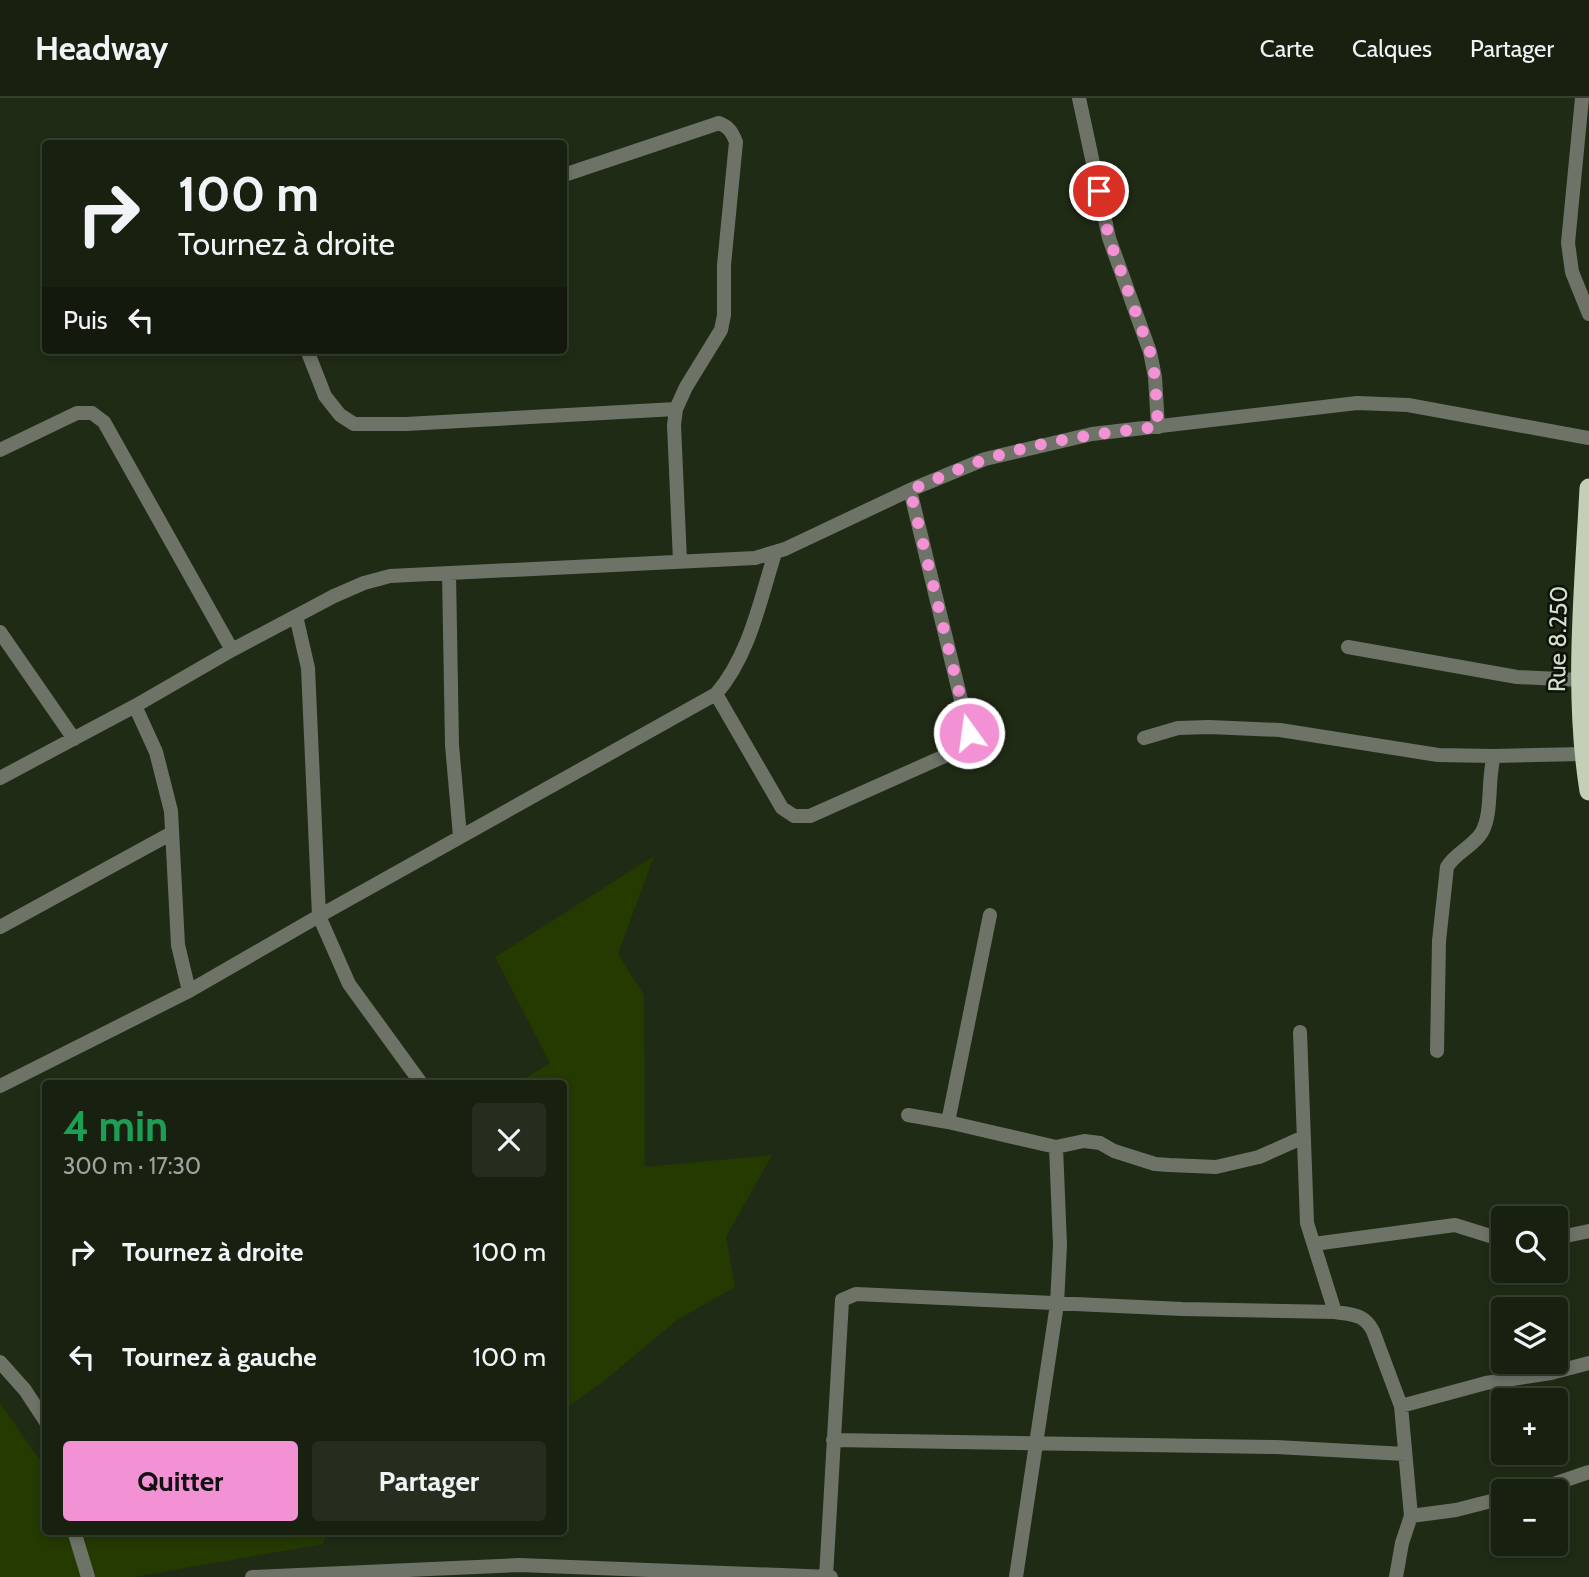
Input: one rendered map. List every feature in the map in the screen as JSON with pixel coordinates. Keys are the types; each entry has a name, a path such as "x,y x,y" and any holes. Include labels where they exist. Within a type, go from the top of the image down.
{"highway":[{"name":"Rue 8.250","path":"1589,488 1586,614 1580,680 1583,754 1589,791"}],"street":[{"path":"1079,98 1109,238 1150,352 1155,377 1158,427"},
{"path":"1582,98 1568,243 1572,272 1589,314"},
{"path":"567,173 719,123 733,133 736,142 724,265 724,315 721,330 676,409 674,425 680,561"},
{"path":"309,354 326,396 340,415 354,424 406,424 676,409"},
{"path":"0,778 296,616 364,583 390,576 755,558 775,553 910,490 985,459 1092,434 1357,403 1408,405 1589,438"},
{"path":"0,450 77,413 92,413 104,422 232,650"},
{"path":"716,694 782,808 794,816 810,816 956,751 966,742 969,733 910,490"},
{"path":"0,1086 189,991 716,694 728,680 746,644 775,553"},
{"path":"449,573 452,745 460,836"},
{"path":"296,616 308,668 319,916 349,984 419,1080"},
{"path":"0,632 74,738"},
{"path":"1348,647 1517,677 1580,680"},
{"path":"135,706 156,752 171,811 178,946 189,991"},
{"path":"1144,738 1178,728 1209,727 1280,730 1438,755 1583,754"},
{"path":"1437,1051 1439,941 1445,876 1451,859 1482,832 1488,805 1489,772 1494,756"},
{"path":"0,927 172,833"},
{"path":"948,1122 990,915"},
{"path":"1300,1032 1307,1223 1335,1312"},
{"path":"908,1115 1056,1147 1084,1141 1100,1143 1114,1151 1155,1164 1216,1167 1259,1157 1304,1137"},
{"path":"1016,1577 1057,1304 1060,1245 1056,1147"},
{"path":"1314,1244 1455,1225 1491,1236"},
{"path":"1568,1235 1589,1231"},
{"path":"252,1577 519,1571 828,1577 842,1300 856,1294 1057,1304 1335,1312 1357,1315 1367,1320 1401,1406 1411,1516 1402,1543 1396,1577"},
{"path":"0,1362 25,1390 42,1416"},
{"path":"1401,1406 1486,1383 1551,1373 1589,1363"},
{"path":"833,1440 1276,1447 1405,1454"},
{"path":"1568,1479 1589,1472"},
{"path":"1411,1516 1456,1510 1491,1501"},
{"path":"75,1535 88,1577"}],"green space":[{"path":"654,856 618,954 644,995 645,1167 772,1155 726,1237 735,1287 677,1320 567,1408 567,1080 523,1080 550,1063 495,957"},
{"path":"0,1403 39,1459 42,1458 42,1535 326,1535 323,1544 134,1577 0,1577"}],"route":[{"path":"969,733 910,490 985,459 1092,434 1158,427 1155,377 1150,352 1109,238 1099,191"}]}
